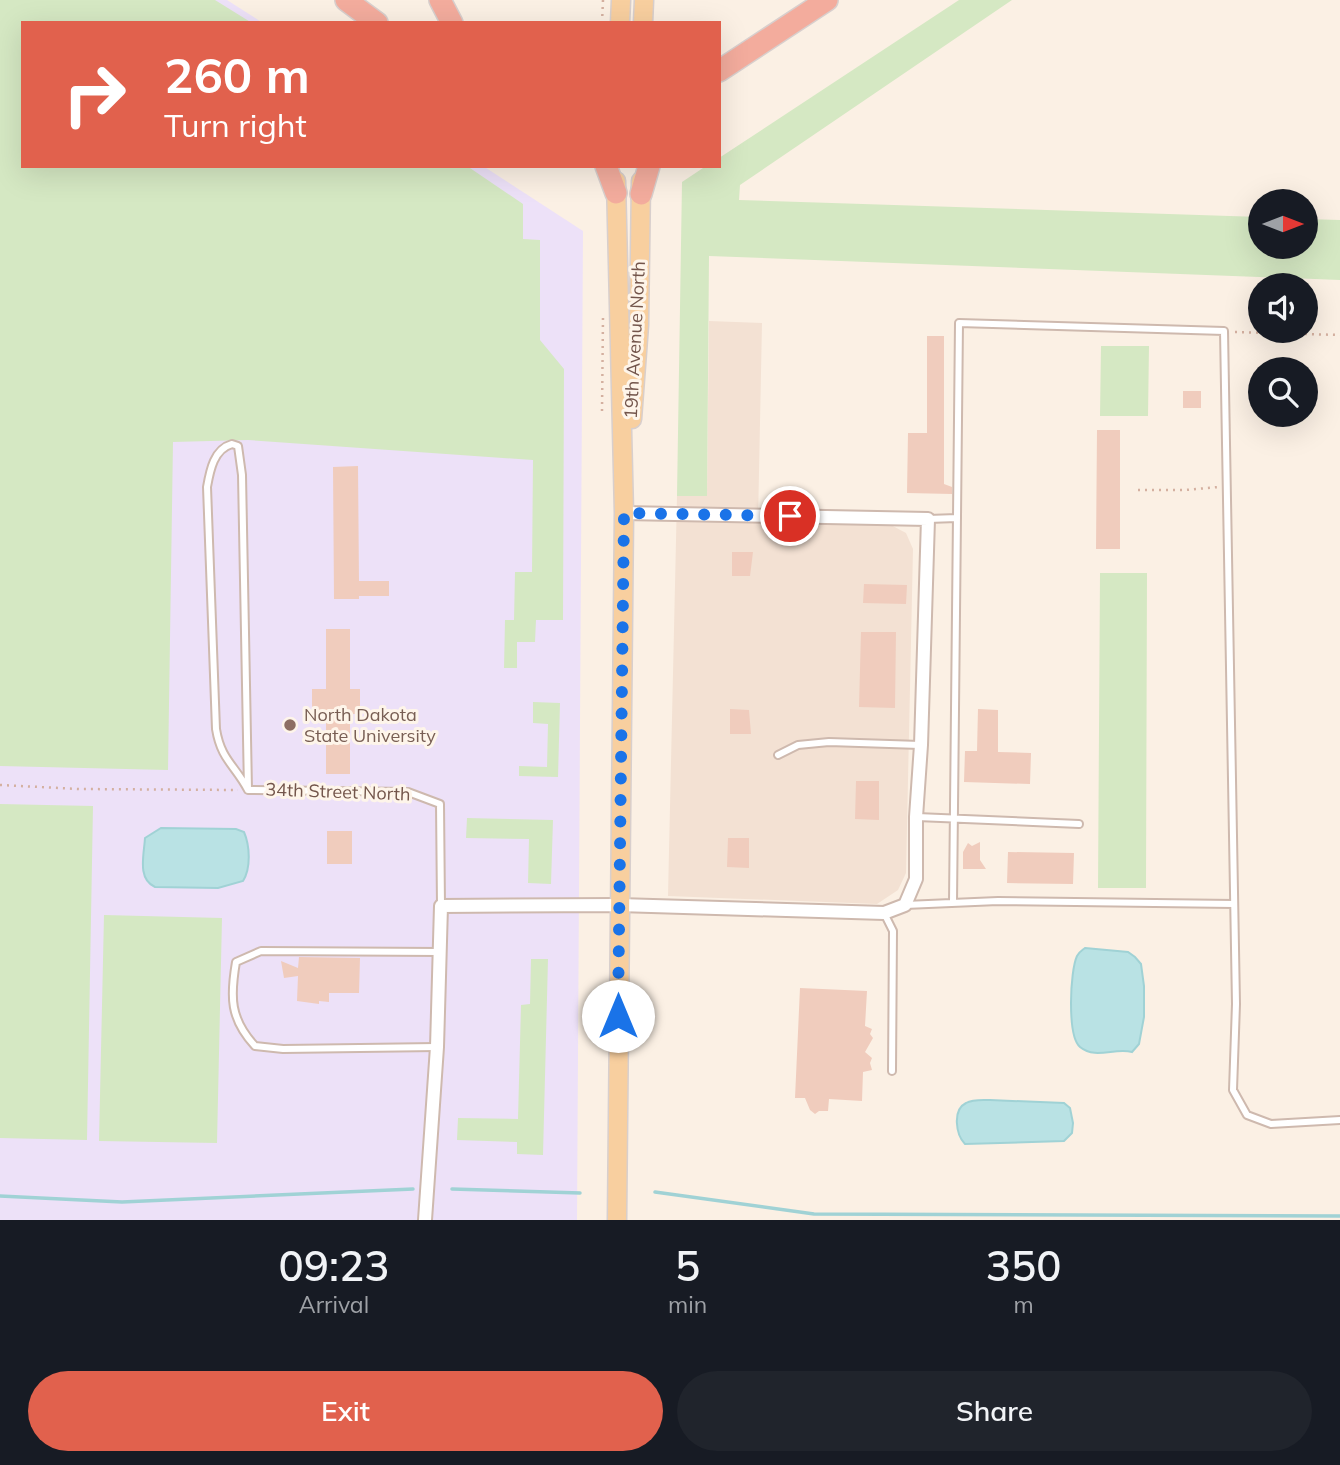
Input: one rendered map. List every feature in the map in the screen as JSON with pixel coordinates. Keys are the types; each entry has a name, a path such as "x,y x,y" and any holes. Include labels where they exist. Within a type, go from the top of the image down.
{"highway":[{"path":"346,0 374,21"},
{"path":"440,0 451,21"},
{"path":"721,70 827,0"},
{"path":"607,168 616,193"},
{"path":"641,194 648,168"}],"main road":[{"path":"620,21 621,0"},
{"path":"643,21 644,0"},
{"name":"19th Avenue North","path":"617,168 624,513 617,1220"},
{"name":"19th Avenue North","path":"624,513 639,325 641,168"}],"street":[{"path":"425,1220 437,1047 441,906 619,905 884,914 905,905 916,878 928,519 624,513"}],"lane":[{"path":"953,903 959,323 1224,331 1236,1004 1233,1090 1247,1115 1271,1124 1340,1119"},
{"path":"232,444 238,446 242,475 248,790 242,777 225,759 216,729 207,487 215,459 223,447 232,444"},
{"path":"928,519 957,518"},
{"path":"778,755 798,745 829,742 922,745"},
{"name":"34th Street North","path":"248,790 408,792 440,804 441,906"},
{"path":"916,817 1079,824"},
{"path":"905,905 998,901 1234,904"},
{"path":"884,914 893,931 892,1071"},
{"path":"437,1047 283,1049 255,1046 241,1031 233,1007 232,984 236,962 261,951 441,952"}],"path":[{"path":"602,21 603,0"},
{"path":"1224,331 1340,335"},
{"path":"1138,490 1185,491 1226,486"},
{"path":"0,785 79,789 248,790"}],"shaded area":[{"name":"North Dakota State University","path":"0,0 227,0 260,21 21,21 21,168 486,168 583,231 577,1220 0,1220"},
{"path":"709,321 762,323 758,522 889,524 906,533 913,549 906,873 898,890 877,904 668,896 677,496 707,496"}],"green space":[{"path":"0,0 215,0 249,21 21,21 21,168 470,168 523,204 523,239 540,240 540,340 564,369 563,620 536,620 535,642 517,642 517,668 504,668 505,620 514,620 515,572 532,572 533,460 248,440 173,442 168,770 0,766"},
{"path":"959,0 1012,0 740,185 739,200 1248,217 1248,259 1318,259 1318,219 1340,220 1340,280 1318,279 1318,273 1248,273 1248,277 709,256 707,496 677,496 682,182 703,168 721,168 721,157"},
{"path":"1101,346 1149,346 1148,416 1100,416"},
{"path":"1100,573 1147,573 1146,888 1098,888"},
{"path":"533,702 560,703 558,777 519,776 519,766 547,767 548,724 533,723"},
{"path":"0,804 93,806 87,1140 0,1138"},
{"path":"467,818 553,820 551,884 528,883 529,839 466,838"},
{"path":"104,915 222,918 217,1143 99,1141"},
{"path":"531,959 548,959 543,1155 517,1154 517,1142 457,1140 458,1118 518,1119 521,1005 530,1004"}],"water":[{"path":"161,828 236,829 244,832 249,857 243,881 218,888 155,887 149,883 144,872 145,838"},
{"path":"1085,948 1128,952 1141,964 1144,1017 1139,1044 1132,1052 1092,1053 1080,1047 1076,1041 1071,1017 1073,975 1077,956"},
{"path":"969,1102 1064,1103 1070,1108 1073,1123 1072,1133 1064,1141 965,1144 958,1129 959,1111"}],"building":[{"path":"927,336 944,336 944,484 952,487 952,494 907,493 908,433 927,433"},
{"path":"1183,391 1201,391 1201,408 1183,408"},
{"path":"1097,430 1120,430 1120,549 1096,549"},
{"path":"358,466 359,581 389,581 389,596 334,599 333,467"},
{"path":"732,552 753,552 750,576 732,576"},
{"path":"864,584 907,585 906,604 863,603"},
{"path":"326,629 350,629 350,689 360,689 360,714 350,714 350,774 326,774 326,714 312,715 312,689 326,689"},
{"path":"861,632 896,632 895,708 859,707"},
{"path":"730,709 749,710 751,734 730,734"},
{"path":"978,709 998,710 998,752 1031,753 1030,784 964,782 965,751 977,751"},
{"path":"856,781 879,781 879,820 855,819"},
{"path":"327,831 352,831 352,864 327,864"},
{"path":"728,838 749,838 749,868 727,867"},
{"path":"980,842 980,860 986,869 963,869 963,852 968,843 972,846"},
{"path":"1008,852 1074,853 1073,884 1007,883"},
{"path":"299,957 360,958 359,993 329,993 329,1002 319,1001 319,1004 297,1001 298,976 284,978 281,961 298,968"},
{"path":"800,988 867,991 865,1026 872,1029 870,1034 873,1038 865,1052 872,1058 872,1070 863,1072 862,1101 829,1099 828,1111 815,1114 810,1110 805,1098 795,1098"}],"waterway":[{"path":"0,1196 122,1202 413,1189"},
{"path":"452,1189 580,1193"},
{"path":"655,1192 814,1214 1340,1216"}],"place":[{"name":"North Dakota State University","path":"290,725"}],"route":[{"path":"618,1016 624,513 790,516"}]}
